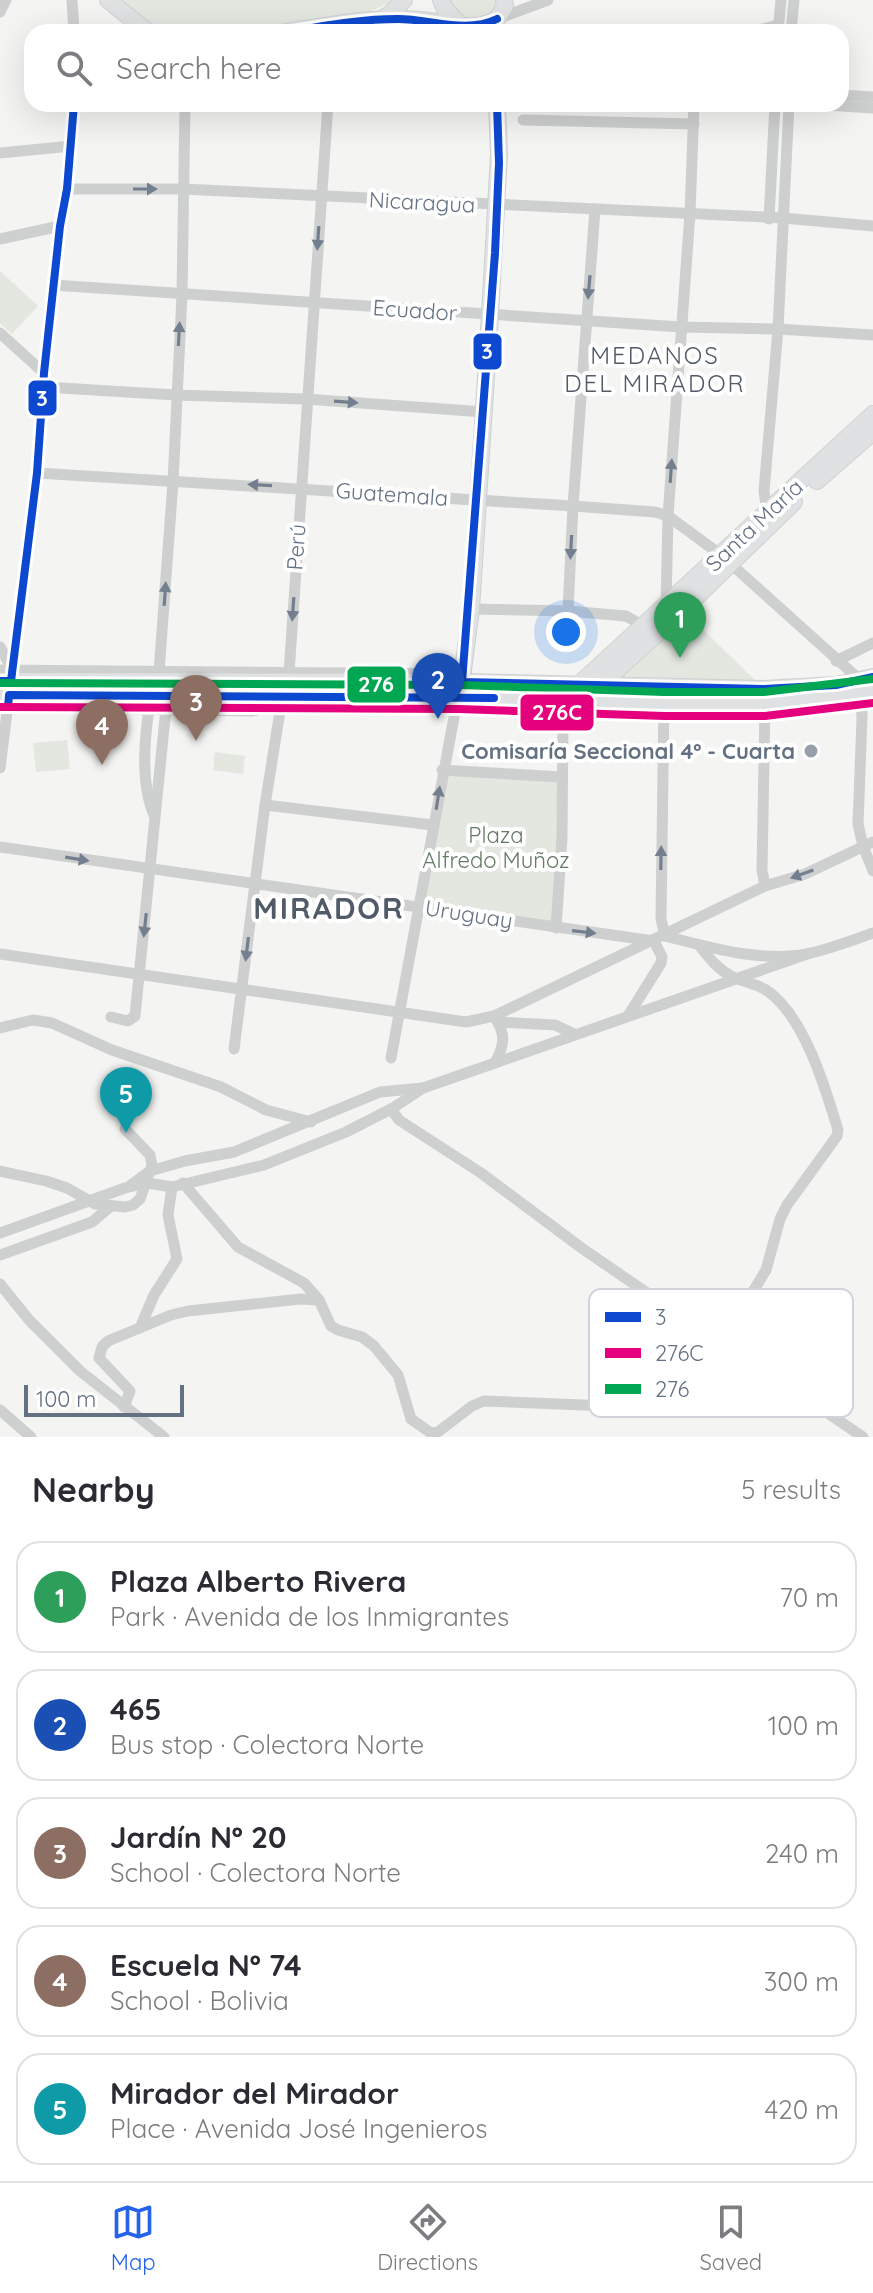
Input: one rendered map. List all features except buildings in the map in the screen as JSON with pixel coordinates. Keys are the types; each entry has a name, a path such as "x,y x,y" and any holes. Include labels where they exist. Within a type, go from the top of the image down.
{"street":[{"path":"0,12 6,0"},
{"path":"72,0 74,24"},
{"path":"108,0 138,24"},
{"path":"380,19 404,0"},
{"path":"441,0 459,24"},
{"path":"494,24 505,6 504,0"},
{"path":"495,24 548,0"},
{"path":"778,24 781,0"},
{"path":"792,24 794,0"},
{"path":"354,24 380,19 406,19 451,24"},
{"path":"849,96 873,97"},
{"path":"849,106 873,108"},
{"path":"0,768 5,688 37,473 44,373 73,112"},
{"path":"159,672 173,482 182,295 185,112"},
{"name":"Perú","path":"234,1049 265,805 285,689 327,112"},
{"path":"391,1058 442,770 460,690 471,609 497,206 497,112"},
{"path":"666,605 668,516 690,213 694,112"},
{"path":"769,219 775,112"},
{"path":"767,512 764,491 778,329 789,112"},
{"path":"523,120 694,124"},
{"path":"0,153 71,146"},
{"name":"Nicaragua","path":"67,189 183,189 690,213 873,226"},
{"path":"568,611 595,209"},
{"path":"0,239 60,226"},
{"name":"Ecuador","path":"53,285 681,327 873,335"},
{"path":"0,333 44,373"},
{"path":"44,387 306,399 484,412"},
{"name":"Santa María","path":"567,700 576,685 642,625 726,560 867,437 873,414"},
{"name":"Santa María","path":"593,693 726,560 767,512 867,437"},
{"name":"Guatemala","path":"37,473 655,512 668,516 726,560 867,686"},
{"path":"471,609 626,616 642,625"},
{"path":"836,661 873,643"},
{"path":"0,647 5,688"},
{"path":"460,690 579,677 596,667"},
{"path":"5,688 159,672 285,689 460,690 567,700 593,693 765,704 867,686"},
{"path":"5,688 460,690 576,685 593,693"},
{"path":"664,696 836,685 867,686"},
{"path":"867,686 868,718 858,824 868,844 872,865"},
{"path":"5,688 149,709 252,711 285,689"},
{"path":"628,1016 662,957 659,938 664,696"},
{"path":"556,928 562,838 563,720 567,700"},
{"path":"765,704 762,870 765,886"},
{"path":"111,1017 128,1021 135,1016 166,708"},
{"path":"149,709 147,795 156,820"},
{"path":"442,770 561,777"},
{"path":"265,805 433,825"},
{"path":"496,1019 765,886 805,874 868,844"},
{"name":"Uruguay","path":"0,847 556,928 659,938 765,957 810,953"},
{"path":"130,1187 150,1171 234,1152 380,1092 423,1088 873,933"},
{"path":"699,945 721,970 767,990 796,1023 838,1130 837,1136 787,1205 766,1270 755,1289"},
{"path":"0,954 242,987 453,1021 496,1019 555,1025 574,1034"},
{"path":"495,1063 505,1039 496,1019"},
{"path":"0,1028 33,1020 52,1023 112,1050 221,1087 266,1110 311,1122"},
{"path":"1,1232 130,1187 147,1183 177,1185 264,1165 346,1132 423,1088"},
{"path":"391,1109 399,1120 481,1173 641,1289"},
{"path":"0,1171 67,1188 88,1201 111,1206 133,1205 140,1199 147,1183 150,1155 125,1129"},
{"path":"177,1185 238,1247 304,1283 319,1300 331,1326 362,1337 388,1360 398,1375 411,1419 431,1433 438,1432 472,1406 484,1401 589,1405"},
{"path":"140,1328 154,1295 177,1259 168,1215 177,1185"},
{"path":"0,1255 92,1222 111,1206"},
{"path":"0,1284 53,1346 164,1437"},
{"path":"124,1407 130,1391 102,1363 99,1352 108,1341 188,1311 300,1299 319,1300"},
{"path":"0,1410 31,1437"},
{"path":"834,1417 863,1437"}],"green space":[{"path":"117,0 396,0 371,11 310,24 146,24"},
{"path":"441,0 504,0 505,6 476,24 468,24"},
{"path":"0,271 38,306 12,334 0,323"},
{"path":"683,610 764,689 598,686"},
{"path":"67,740 70,769 36,772 33,743"},
{"path":"215,752 245,756 243,774 213,770"},
{"name":"Plaza Alfredo Muñoz","path":"442,770 561,777 556,928 417,906"}],"transit line":[{"name":"3","path":"336,24 384,19 444,24"},
{"name":"3","path":"479,24 497,19"},
{"name":"3","path":"0,681 11,681 37,473 44,373 73,112"},
{"name":"3","path":"497,112 499,163 495,253 462,682 764,689 836,685 873,677"},
{"name":"276","path":"0,683 459,685 764,692 872,679"},
{"name":"3","path":"0,707 8,707 9,695 494,698"},
{"name":"276C","path":"0,707 459,709 765,716 873,703"}],"place":[{"name":"Plaza Alberto Rivera","path":"680,658"},
{"name":"465","path":"438,719"},
{"name":"Jardín Nº 20","path":"196,741"},
{"name":"Comisaría Seccional 4º - Cuarta","path":"811,751"},
{"name":"Escuela Nº 74","path":"102,765"},
{"name":"Mirador del Mirador","path":"126,1133"}],"district":[{"name":"MEDANOS DEL MIRADOR","path":"655,369"},
{"name":"MIRADOR","path":"329,908"}]}
